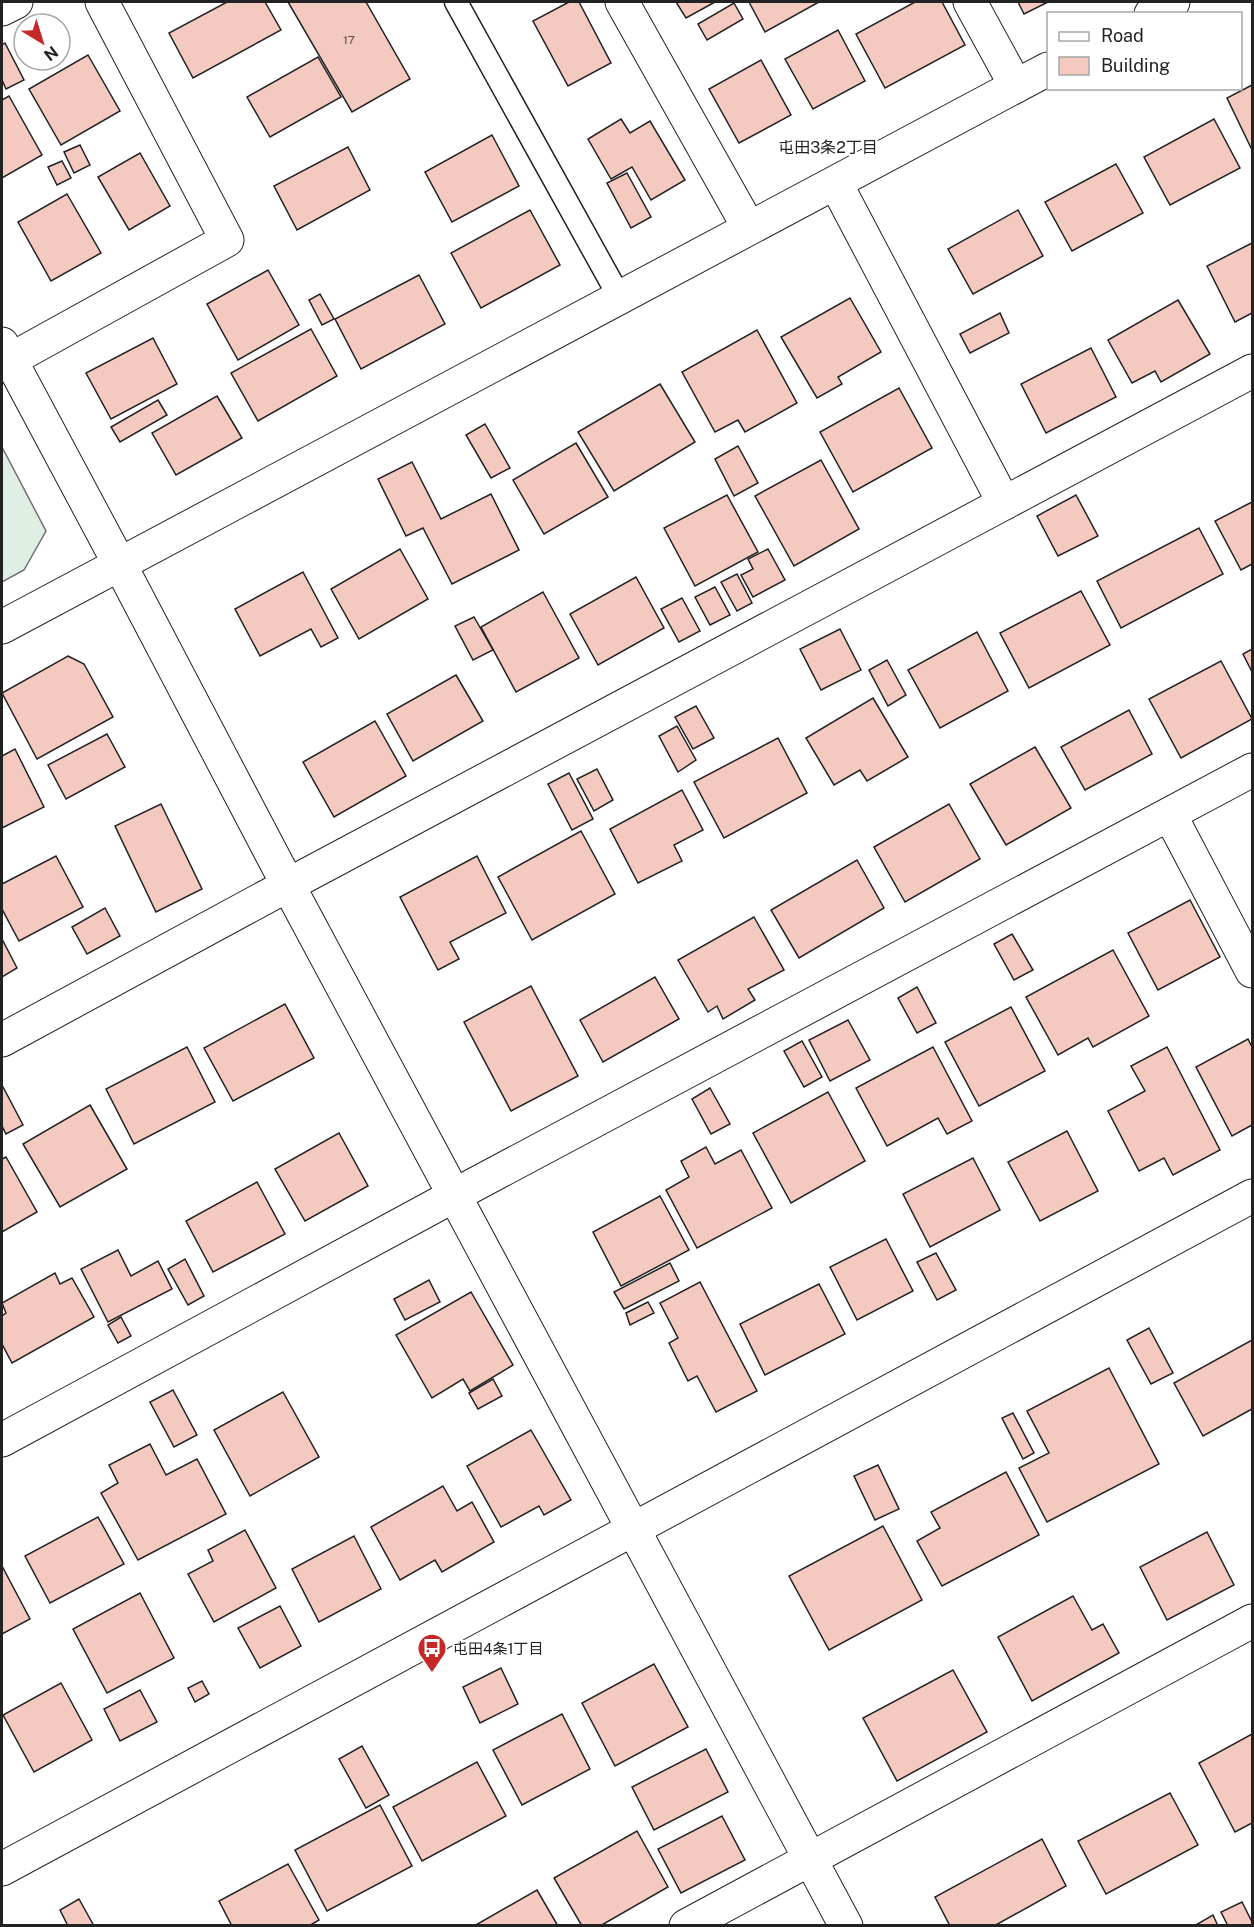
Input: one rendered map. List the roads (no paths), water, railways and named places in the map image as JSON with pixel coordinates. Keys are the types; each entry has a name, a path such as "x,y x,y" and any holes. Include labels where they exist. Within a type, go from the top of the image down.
{"street":[{"path":"2,9 16,2"},
{"path":"102,2 227,240 6,352 288,885 846,1926"},
{"path":"622,2 749,228"},
{"path":"970,2 1016,86"},
{"path":"1155,12 1173,2"},
{"path":"2,627 1047,70"},
{"path":"836,184 1004,503"},
{"path":"2,1040 1252,371"},
{"path":"2,1440 455,1195 1252,770"},
{"path":"1170,815 1252,971"},
{"path":"2,1869 1252,1196"},
{"path":"686,1926 1252,1621"}],"lane":[{"path":"456,2 620,298"}],"place":[{"name":"屯田4条1丁目","path":"432,1674"}],"district":[{"name":"屯田3条2丁目","path":"828,147"}]}
